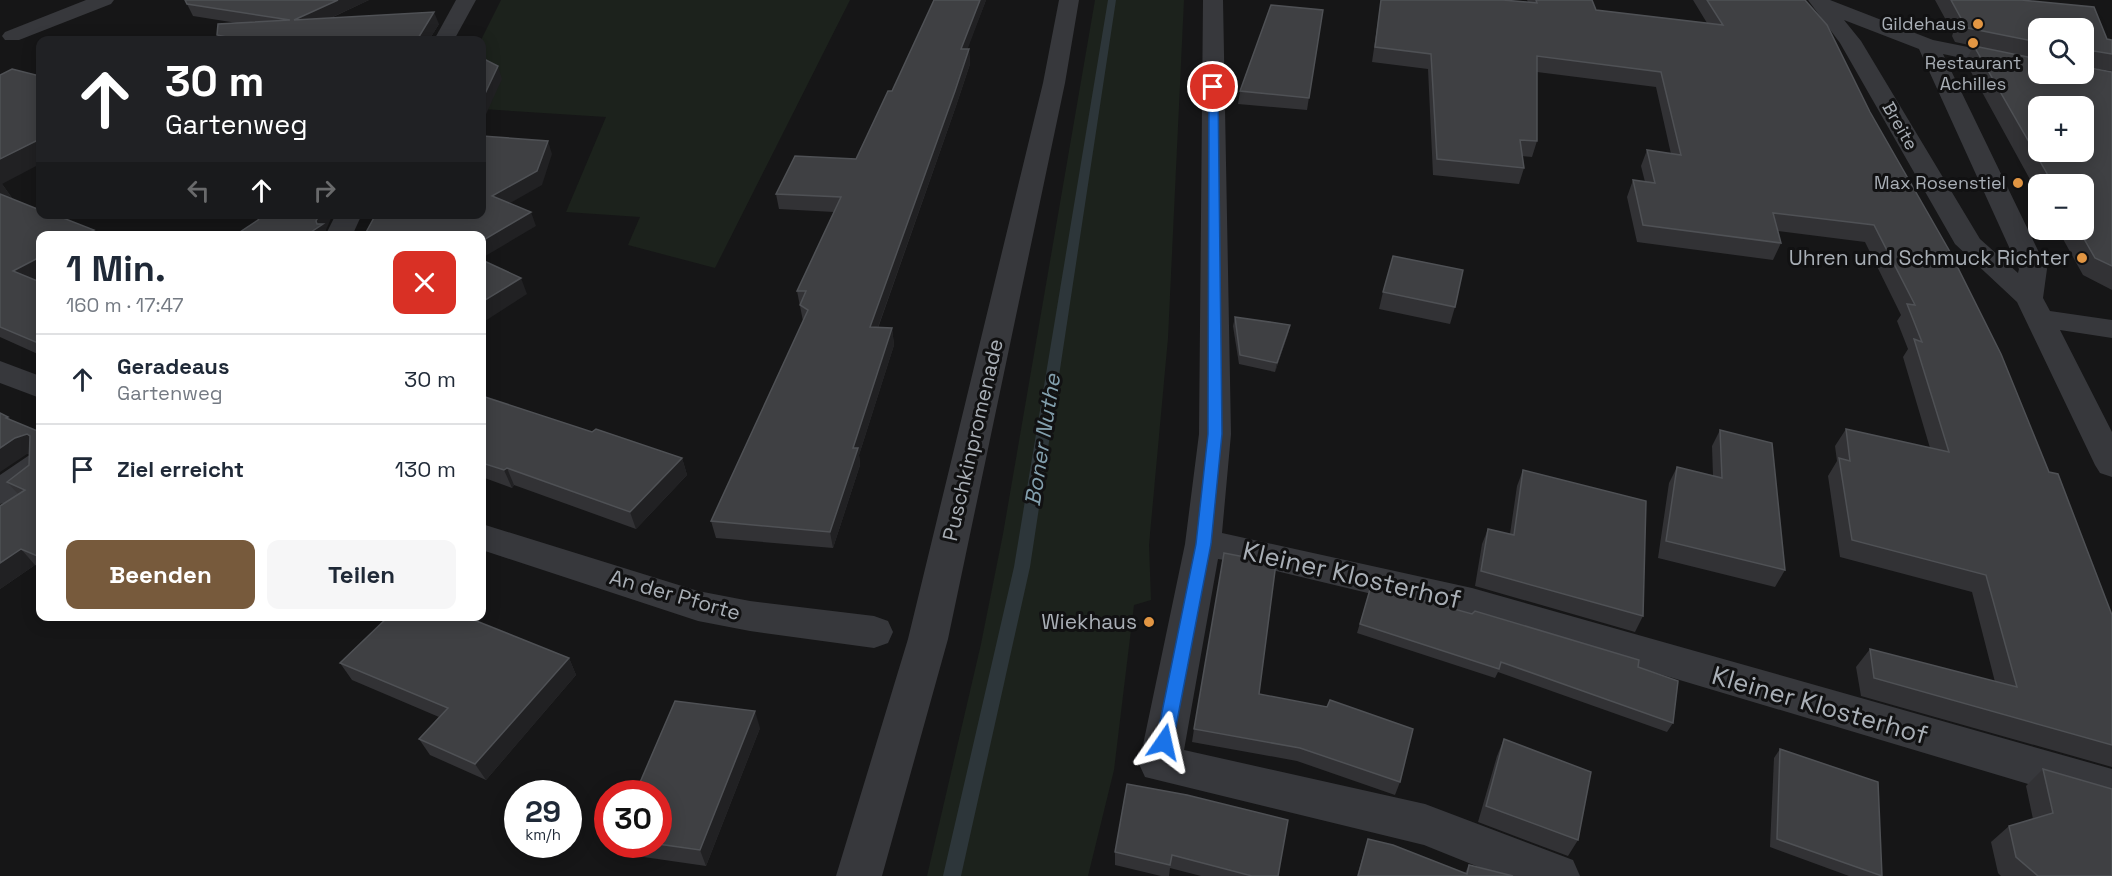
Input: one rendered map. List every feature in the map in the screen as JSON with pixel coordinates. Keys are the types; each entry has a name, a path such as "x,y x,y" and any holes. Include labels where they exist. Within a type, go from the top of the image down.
{"street":[{"path":"12,36 104,0"},
{"path":"446,36 466,0"},
{"name":"Puschkinpromenade","path":"859,876 928,639 1054,83 1069,0"},
{"path":"1213,0 1215,434 1203,544 1160,765 1425,825 1557,876"},
{"name":"Breite","path":"1820,2 1928,45 2028,65"},
{"name":"Breite","path":"1820,2 1850,41 1970,244 2034,308 2112,465"},
{"path":"1928,45 2033,268 2034,308 2112,329"},
{"path":"0,371 36,386"},
{"path":"0,492 36,467"},
{"name":"An der Pforte","path":"486,538 698,606 750,616 874,632"},
{"name":"Kleiner Klosterhof","path":"1203,544 1239,548 1473,603 2112,789"}],"shaded area":[{"path":"501,0 850,0 715,268 628,245 640,217 566,212 606,117 486,109 486,36 483,36"},
{"path":"1095,0 1184,0 1168,338 1149,545 1151,600 1134,605 1114,770 1088,876 927,876 981,644 1003,534"}],"building":[{"path":"185,0 338,0 294,20 434,12 419,36 222,36 217,35 218,24 290,20 187,4"},
{"path":"934,0 980,0 961,49 969,49 955,91 870,327 892,328 853,448 858,448 830,532 711,521 808,310 800,305 806,291 797,291 841,197 776,194 795,156 856,159 888,91 892,91"},
{"path":"1381,0 1503,0 1537,3 1536,0 1592,0 1596,10 1723,25 1707,0 1805,0 1827,25 1870,112 1949,250 2001,354 2049,472 2058,474 2112,615 2112,745 1874,678 1870,649 2017,687 1986,575 1852,540 1839,458 1850,461 1846,429 1949,452 1914,339 1922,342 1907,304 1915,305 1874,225 1773,213 1781,243 1643,225 1633,180 1655,183 1647,150 1681,155 1661,72 1537,56 1537,141 1520,140 1524,168 1437,159 1431,54 1375,47"},
{"path":"1951,0 2021,0 2094,7 2107,39 2112,40 2112,54 2094,51 2094,18 2028,18 2028,40 1963,27 1960,21 1963,22"},
{"path":"1271,5 1323,10 1309,98 1240,91"},
{"path":"1974,46 2028,57 2028,84 2094,84 2094,69 2112,72 2112,266 2095,258 2085,240 2094,240 2094,174 2047,174 2040,162 2094,162 2094,96 2028,96 2028,140"},
{"path":"486,60 498,66 486,92"},
{"path":"12,69 36,75 36,141 0,159 0,75"},
{"path":"486,136 548,141 537,171 492,196 531,212 486,239 486,231 367,231 373,219 486,219"},
{"path":"0,194 36,208 36,219 66,219 94,230 36,231 36,259 13,271 36,280 36,342 0,327"},
{"path":"317,219 317,224 323,224 312,231 242,231 258,220"},
{"path":"1393,256 1463,270 1455,307 1383,292"},
{"path":"486,262 521,278 486,300"},
{"path":"1235,317 1290,325 1277,363 1240,355"},
{"path":"486,397 592,432 596,429 682,458 630,512 507,468 504,470 486,464"},
{"path":"0,413 8,417 6,418 36,430 36,555 21,549 0,563 0,506 25,490 7,482 29,465 30,436 27,434 15,438 0,448"},
{"path":"1720,430 1772,443 1785,570 1666,541 1677,467 1722,478"},
{"path":"1523,470 1646,501 1643,616 1481,571 1488,529 1514,535"},
{"path":"1224,553 1276,563 1259,694 1327,707 1330,700 1413,729 1400,782 1300,748 1194,729"},
{"path":"1371,586 1472,614 1475,611 1639,660 1638,667 1678,681 1673,723 1501,662 1499,669 1360,624"},
{"path":"384,621 476,621 569,658 475,764 419,739 448,708 340,663"},
{"path":"675,701 755,711 700,850 672,846 672,780 641,780"},
{"path":"1504,739 1591,772 1578,840 1486,806"},
{"path":"1780,749 1878,782 1882,876 1777,839"},
{"path":"2043,769 2112,789 2112,876 2038,876 2016,857 2009,826 2053,813"},
{"path":"1127,784 1187,795 1288,820 1278,876 1252,876 1172,855 1170,865 1115,852"},
{"path":"1368,839 1393,845 1467,874 1469,865 1513,876 1358,876"}],"waterway":[{"name":"Boner Nuthe","path":"952,876 1022,567 1112,0"}],"place":[{"name":"Gildehaus","path":"1978,24"},
{"name":"Restaurant Achilles","path":"1973,43"},
{"name":"Max Rosenstiel","path":"2018,183"},
{"name":"Uhren und Schmuck Richter","path":"2082,258"},
{"name":"Wiekhaus","path":"1149,622"}],"route":[{"path":"1164,742 1203,544 1215,434 1216,274 1213,87"}]}
